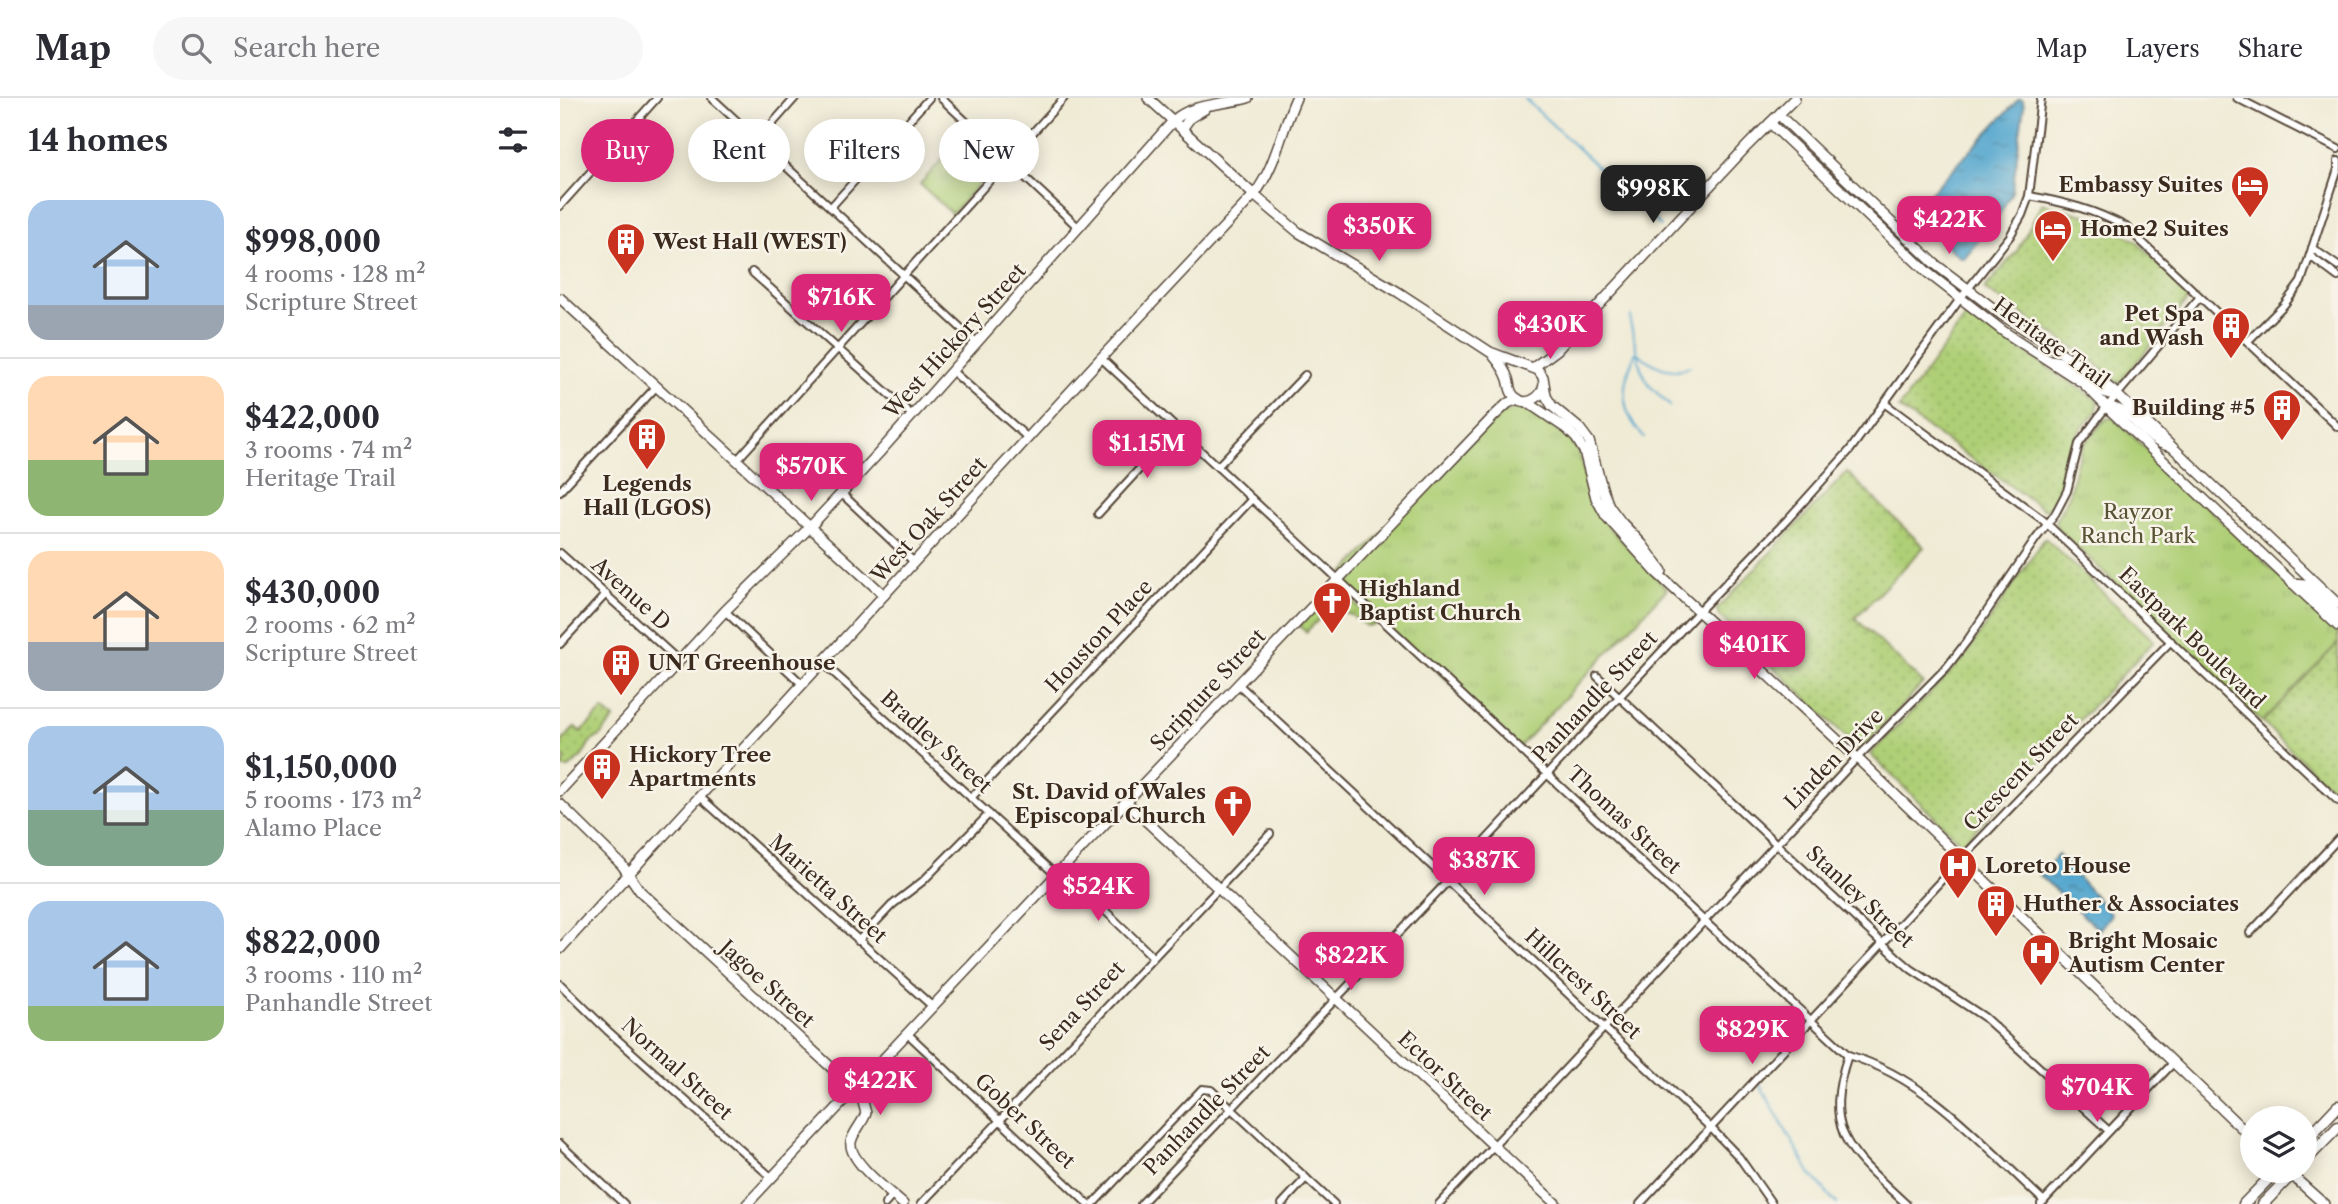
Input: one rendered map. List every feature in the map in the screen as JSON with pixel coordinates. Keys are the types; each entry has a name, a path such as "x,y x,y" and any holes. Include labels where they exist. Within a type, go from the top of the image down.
{"main road":[{"path":"2317,1128 2338,1106"},
{"path":"2317,1148 2338,1126"},
{"path":"2244,1204 2264,1183"},
{"path":"2263,1204 2281,1183"}],"street":[{"path":"560,206 657,98"},
{"path":"712,98 735,119"},
{"path":"776,119 795,98"},
{"path":"831,207 929,98"},
{"path":"941,98 964,119"},
{"path":"1039,126 1064,98"},
{"path":"1148,98 1298,232 1398,292 1490,352 1530,366 1544,380 1546,396 1552,407 1580,429 1590,441 1609,506 1643,544 1670,582"},
{"name":"West Hickory Street","path":"560,791 724,611 810,527 1173,121 1191,109 1248,98"},
{"name":"West Oak Street","path":"560,949 1101,358 1254,195 1273,163 1296,98"},
{"path":"1509,386 1513,373 1557,350 1795,98"},
{"name":"Panhandle Street","path":"1141,1204 1337,999 1836,466 2010,236 2029,196 2041,98"},
{"path":"2236,98 2338,149"},
{"path":"1182,129 1190,118 1209,107"},
{"name":"Heritage Trail","path":"1779,115 1928,273 2003,331 2083,383 2338,626"},
{"name":"Heritage Trail","path":"1770,123 1935,264 2002,315 2079,364 2117,395 2338,604"},
{"path":"2248,341 2284,305 2301,282 2338,169 2338,161"},
{"path":"790,169 976,342"},
{"path":"737,460 988,182"},
{"path":"1031,182 1079,228"},
{"path":"2029,196 2102,214 2126,227 2338,427"},
{"path":"2312,248 2338,266"},
{"path":"2309,256 2338,277"},
{"path":"752,272 912,415"},
{"name":"Linden Drive","path":"1438,1204 1857,758 1947,667 2048,524 2067,491 2079,444 2199,298"},
{"path":"562,304 884,595"},
{"path":"1523,400 1538,398 1557,350"},
{"path":"1490,352 1500,363 1509,386 1523,400 1576,438 1584,451 1596,498 1606,516 1656,572 1670,582 1857,758 2240,1126"},
{"name":"Thomas Street","path":"1101,358 1849,1055 1902,1077 1933,1098 2042,1203"},
{"path":"2048,360 2064,361 2105,393 2117,395"},
{"path":"952,371 1028,438"},
{"path":"1218,466 1305,375"},
{"name":"Scripture Street","path":"1494,416 1509,386"},
{"path":"560,491 656,387"},
{"name":"Scripture Street","path":"751,1203 1059,872 1494,416 1508,403 1523,400"},
{"name":"Eastpark Boulevard","path":"1885,403 2048,524 2338,801"},
{"path":"2108,407 2118,407 2156,442 2169,446"},
{"path":"1097,514 1177,428"},
{"path":"841,493 914,562"},
{"name":"Houston Place","path":"971,798 1252,499"},
{"path":"2224,518 2234,507"},
{"name":"Avenue D","path":"560,553 679,661"},
{"path":"2292,583 2305,584 2338,615"},
{"path":"560,644 606,594"},
{"path":"724,611 802,684"},
{"name":"Crescent Street","path":"1640,1204 1962,858 2171,641"},
{"name":"Bradley Street","path":"822,662 971,798 1059,872 1153,957"},
{"name":"Stanley Street","path":"1597,676 1911,969 1984,1017 2109,1131"},
{"name":"Hillcrest Street","path":"1238,684 1711,1128 1739,1157 1772,1204"},
{"name":"Marietta Street","path":"699,796 933,1007"},
{"name":"Ector Street","path":"1126,802 1556,1204"},
{"path":"560,804 628,874"},
{"path":"560,813 628,874"},
{"path":"858,941 892,905 923,881 989,814"},
{"name":"Sena Street","path":"921,1204 1270,834"},
{"path":"2250,933 2338,839"},
{"name":"Jagoe Street","path":"628,874 640,891 856,1089"},
{"name":"Normal Street","path":"560,984 608,1031 772,1178"},
{"name":"Gober Street","path":"908,1034 1091,1204"},
{"path":"1849,1055 1838,1092 1837,1111 1841,1128 1861,1161 1906,1204"},
{"path":"2042,1203 2174,1062"},
{"path":"856,1089 866,1107 863,1120 852,1140 852,1152 903,1204"},
{"path":"1091,1204 1202,1089 1211,1090 1334,1204"},
{"path":"560,1144 624,1204"},
{"path":"1282,1204 1306,1178"},
{"path":"2302,1183 2324,1204"},
{"path":"885,1204 893,1195"}],"green space":[{"path":"939,163 939,182 980,183 952,214 920,184 925,182"},
{"path":"2042,203 2102,220 2135,240 2188,291 2190,297 2119,384 2091,359 1984,289 2017,251"},
{"path":"1968,314 2098,401 2097,411 2071,445 2057,500 2045,510 1899,408"},
{"path":"1522,407 1571,440 1579,453 1589,494 1605,523 1667,589 1519,747 1337,580 1494,416"},
{"name":"Rayzor Ranch Park","path":"2109,418 2113,418 2140,443 2338,633 2338,643 2262,722 2057,528 2055,521 2069,496 2076,464 2084,444"},
{"path":"1847,472 1924,547 1855,618 1923,683 1860,750 1718,614 1717,609"},
{"path":"2045,538 2154,641 1962,844 1870,754 1963,659"},
{"path":"1334,584 1377,624 1366,626 1343,612 1342,607 1332,609 1331,613 1322,616 1306,632 1299,626"},
{"path":"2338,643 2338,795 2262,722"},
{"path":"603,710 614,719 600,736 590,742 582,756 569,768 560,768 566,759 560,754 560,744 575,727 581,732"}],"water":[{"path":"2019,99 2023,100 2024,106 2012,192 1997,219 1964,258 1960,258 1917,217 1918,206"},
{"path":"2058,855 2111,914 2099,930 2039,875"}],"waterway":[{"path":"1525,99 1661,226"},
{"path":"1631,316 1641,369 1649,385 1670,406"},
{"path":"1644,437 1630,416 1625,396 1627,375 1636,352 1661,368 1675,370 1690,366"},
{"path":"1760,1085 1810,1173 1837,1204"}],"place":[{"name":"Embassy Suites","path":"2250,219"},
{"name":"Home2 Suites","path":"2053,263"},
{"name":"West Hall (WEST)","path":"626,276"},
{"name":"Pet Spa and Wash","path":"2231,360"},
{"name":"Building #5","path":"2282,442"},
{"name":"Legends Hall (LGOS)","path":"647,471"},
{"name":"Highland Baptist Church","path":"1332,635"},
{"name":"UNT Greenhouse","path":"621,697"},
{"name":"Hickory Tree Apartments","path":"602,801"},
{"name":"St. David of Wales Episcopal Church","path":"1233,838"},
{"name":"Loreto House","path":"1958,900"},
{"name":"Huther & Associates","path":"1996,938"},
{"name":"Bright Mosaic Autism Center","path":"2041,987"}]}
